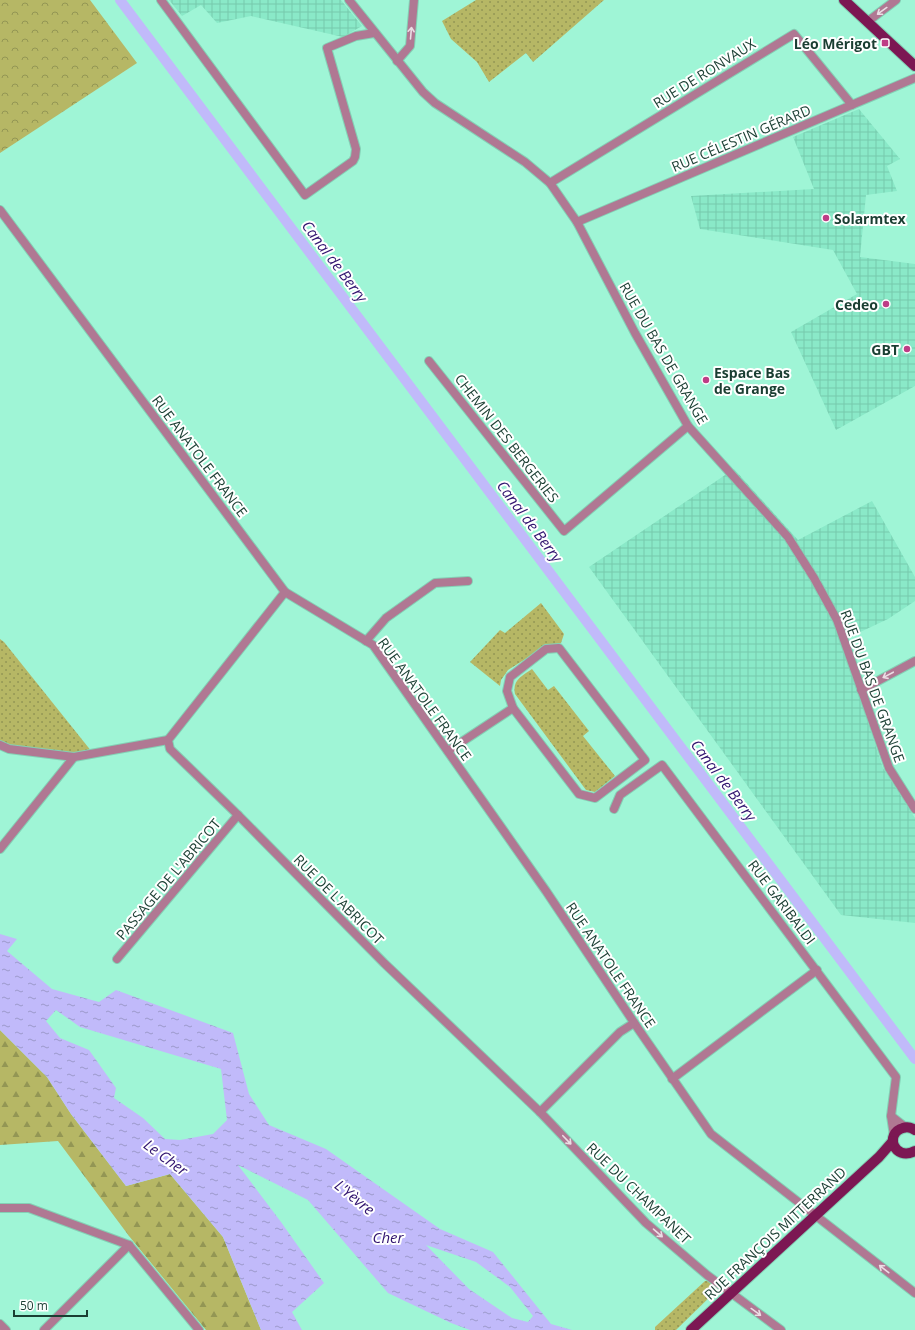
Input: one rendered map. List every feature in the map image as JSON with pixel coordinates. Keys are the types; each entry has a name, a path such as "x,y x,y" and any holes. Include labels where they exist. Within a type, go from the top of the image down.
{"main road":[{"path":"844,0 915,66"},
{"name":"RUE FRANÇOIS MITTERRAND","path":"691,1330 879,1157 898,1130 912,1128"},
{"path":"893,1138 895,1147 899,1152"},
{"name":"RUE FRANÇOIS MITTERRAND","path":"879,1157 899,1152 904,1154 913,1154"}],"street":[{"path":"161,0 306,195 353,161 355,157 356,149 327,48 356,36 374,32"},
{"name":"RUE DU BAS DE GRANGE","path":"349,0 423,92 435,102 525,162 550,183 577,222 634,333 688,426 788,537 814,578 837,620 888,768 915,809"},
{"path":"397,61 410,46 414,0"},
{"path":"867,22 896,0"},
{"name":"RUE DE RONVAUX","path":"550,183 794,34 852,105"},
{"name":"RUE CÉLESTIN GÉRARD","path":"577,222 915,78"},
{"name":"RUE ANATOLE FRANCE","path":"0,210 285,592 373,645 546,891 672,1079 711,1134 915,1293"},
{"name":"CHEMIN DES BERGERIES","path":"429,361 564,531 688,426"},
{"path":"366,641 386,618 435,583 468,581"},
{"path":"0,745 9,749 74,757 168,740 285,592"},
{"path":"559,648 645,760 596,798 579,794 513,708 507,691 510,677 546,650 559,648"},
{"path":"861,690 915,661"},
{"path":"448,751 513,708"},
{"name":"RUE DE L'ABRICOT","path":"168,740 170,750 238,815 384,963 540,1112"},
{"path":"0,849 74,757"},
{"name":"RUE GARIBALDI","path":"614,809 620,795 662,765 896,1077 891,1116 893,1138"},
{"name":"PASSAGE DE L'ABRICOT","path":"117,959 238,815"},
{"path":"672,1079 816,970"},
{"path":"540,1112 620,1032 634,1023"},
{"name":"RUE DU CHAMPANET","path":"540,1112 646,1223 731,1293 781,1330"},
{"path":"891,1116 912,1128"},
{"path":"0,1208 29,1208 129,1245 196,1329"},
{"path":"44,1330 129,1245"},
{"path":"0,1324 6,1330"}],"shaded area":[{"path":"169,0 341,0 362,26 343,37 251,16 217,23 201,5 182,16"},
{"path":"859,109 900,159 887,166 897,191 866,195 860,257 915,264 915,386 836,430 791,332 857,294 833,250 700,229 691,196 814,189 793,137"},
{"path":"734,469 798,540 872,501 915,577 915,601 888,619 841,641 883,768 915,818 915,923 841,915 589,567"}],"green space":[{"path":"0,0 90,0 137,63 0,153"},
{"path":"476,0 604,0 533,62 526,53 489,82 477,62 451,39 442,21"},
{"path":"541,603 564,634 561,643 546,646 508,670 501,680 500,686 470,662 500,630 505,633"},
{"path":"0,639 4,642 92,752 78,755 10,747 0,743"},
{"path":"532,669 548,690 554,686 589,731 583,736 615,776 595,792 586,790 515,694 514,689 516,682 521,676"},
{"path":"0,1030 47,1077 71,1114 126,1186 170,1174 223,1237 261,1330 206,1330 129,1236 58,1141 0,1145"},
{"path":"705,1281 709,1281 718,1289 676,1330 655,1330 655,1327"}],"water":[{"name":"Cher","path":"0,934 17,939 7,951 52,989 99,1002 116,990 233,1033 249,1094 269,1125 326,1149 440,1229 493,1252 551,1324 572,1330 470,1330 451,1323 388,1293 308,1200 238,1165 324,1283 292,1312 302,1330 261,1330 223,1237 170,1174 126,1186 71,1114 47,1077 0,1030","holes":["56,1010 80,1027 221,1069 227,1120 213,1134 180,1140 165,1139 143,1118 114,1098 116,1088 89,1050 60,1038 46,1021","426,1245 476,1262 510,1287 533,1316 528,1322 512,1318 469,1289"]}],"waterway":[{"name":"Canal de Berry","path":"120,0 915,1059"}],"place":[{"name":"Léo Mérigot","path":"885,43"},
{"name":"Solarmtex","path":"826,218"},
{"name":"Cedeo","path":"886,304"},
{"name":"GBT","path":"907,349"},
{"name":"Espace Bas de Grange","path":"706,380"}],"water label":[{"name":"Le Cher","path":"166,1157"},
{"name":"L'Yèvre","path":"355,1197"}]}
